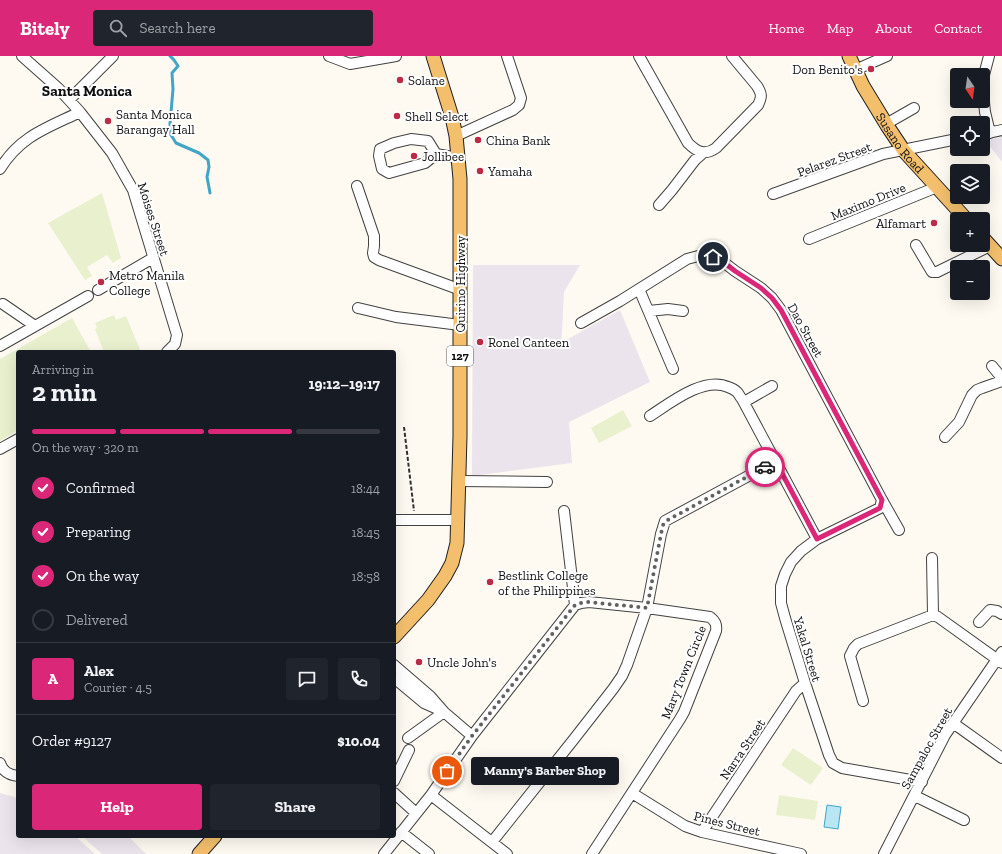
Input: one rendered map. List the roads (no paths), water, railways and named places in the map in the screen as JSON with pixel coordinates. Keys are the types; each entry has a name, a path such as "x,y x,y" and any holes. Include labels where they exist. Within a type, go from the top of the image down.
{"main road":[{"name":"Quirino Highway","path":"396,636 428,600 445,576 452,563 457,543 459,520 460,179 456,136 452,117 433,56"},
{"name":"Susano Road","path":"849,56 863,86 904,151 960,212"},
{"path":"990,245 1002,259"},
{"path":"199,854 213,838"}],"street":[{"name":"Moises Street","path":"22,56 70,99 112,153 133,190 177,335 175,344 170,350"},
{"path":"70,99 113,56"},
{"path":"329,56 350,64 396,56"},
{"path":"456,136 513,110 519,105 521,98 507,56"},
{"path":"639,56 688,143 693,148 703,153"},
{"path":"659,205 695,160 703,153 716,148 758,105 761,98 760,91 732,56"},
{"path":"855,70 887,56"},
{"path":"986,68 989,56"},
{"path":"886,124 914,108"},
{"path":"0,169 7,158 35,133 80,112"},
{"path":"990,132 1002,130"},
{"path":"436,154 425,163 389,173 382,169 378,156 380,149 394,143 411,139 428,141 436,154 458,158"},
{"name":"Pelarez Street","path":"773,194 883,154 950,141"},
{"path":"357,186 374,236 374,257 460,290"},
{"name":"Maximo Drive","path":"809,239 936,186"},
{"path":"916,245 932,272 937,272 970,252"},
{"name":"Dao Street","path":"581,323 687,260 702,255 713,257 722,261 761,288 772,298 781,310 899,530"},
{"path":"98,290 153,258"},
{"path":"639,289 673,369"},
{"path":"0,346 88,296"},
{"path":"3,304 35,326"},
{"path":"358,308 396,317 460,325"},
{"path":"649,311 668,309 683,311"},
{"path":"992,366 1002,378"},
{"path":"945,436 959,422 972,395 977,390 1002,382"},
{"path":"650,416 679,397 699,388 711,385 725,386 736,390 744,402 817,539"},
{"path":"744,402 772,386"},
{"path":"0,449 16,440"},
{"path":"492,842 622,676 647,608 663,525 666,521 776,462"},
{"path":"459,481 547,482"},
{"name":"Yakal Street","path":"882,500 880,508 817,539 801,551 791,562 785,574 781,586 781,603 805,682 833,763 842,768 922,782"},
{"path":"384,854 431,794 472,736 575,605 564,511"},
{"path":"396,520 459,520"},
{"path":"932,558 933,615"},
{"name":"Mary Town Circle","path":"575,605 589,602 710,616 715,620 717,627 680,719 592,854"},
{"path":"979,622 990,610 997,611 1002,614"},
{"path":"863,701 850,656 854,648 858,644 933,615 1001,658"},
{"name":"Sampaloc Street","path":"884,854 946,735 1001,658"},
{"path":"396,667 430,696 444,712 472,736"},
{"path":"396,680 424,703 444,712"},
{"name":"Narra Street","path":"702,832 796,691 805,682"},
{"path":"408,738 444,712"},
{"path":"953,724 1002,758"},
{"path":"396,777 409,750"},
{"path":"0,763 6,772 16,776"},
{"name":"Pines Street","path":"632,793 685,826 702,832 801,854"},
{"path":"396,794 416,813"},
{"path":"431,794 507,854"},
{"path":"915,796 964,820"},
{"path":"401,832 429,854"}],"water":[{"path":"827,805 841,807 838,829 824,827"}],"waterway":[{"path":"170,56 178,66 172,73 173,89 170,124 171,135 176,143 199,153 208,160 209,167 207,177 210,193"}],"place":[{"name":"Don Benito's","path":"871,69"},
{"name":"Solane","path":"400,80"},
{"name":"Shell Select","path":"397,116"},
{"name":"Santa Monica Barangay Hall","path":"108,121"},
{"name":"China Bank","path":"478,140"},
{"name":"Jollibee","path":"414,156"},
{"name":"Yamaha","path":"480,171"},
{"name":"Alfamart","path":"934,223"},
{"name":"Metro Manila College","path":"101,282"},
{"name":"Ronel Canteen","path":"480,342"},
{"name":"Bestlink College of the Philippines","path":"490,582"},
{"name":"Uncle John's","path":"419,662"},
{"name":"Manny's Barber Shop","path":"447,771"}],"district":[{"name":"Santa Monica","path":"87,91"}]}
